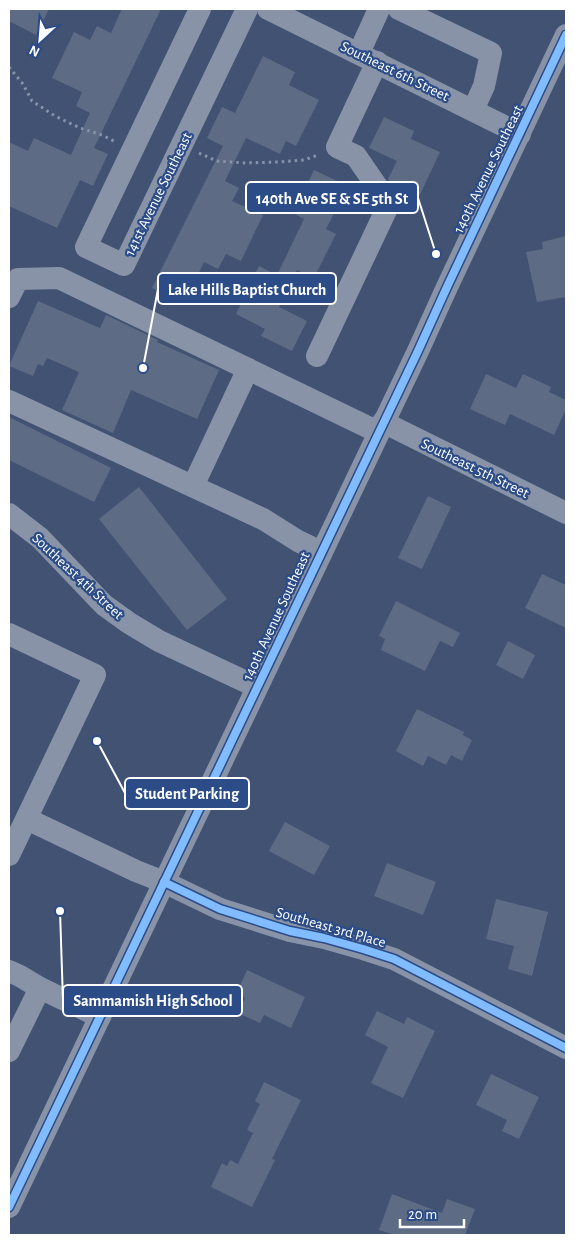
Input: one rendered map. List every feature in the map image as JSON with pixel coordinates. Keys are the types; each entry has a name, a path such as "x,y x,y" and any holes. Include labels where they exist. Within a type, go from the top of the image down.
{"street":[{"name":"141st Avenue Southeast","path":"200,9 86,247 124,265 247,9"},
{"name":"Southeast 6th Street","path":"268,9 520,134"},
{"path":"317,356 388,204 356,156 337,147 368,58 378,9"},
{"path":"399,9 491,53 484,86 473,110"},
{"name":"140th Avenue Southeast","path":"9,1207 566,35"},
{"name":"Southeast 5th Street","path":"12,284 59,278 248,369 381,427 566,513"},
{"path":"192,486 248,369"},
{"path":"9,401 263,519 298,541 321,552"},
{"name":"Southeast 4th Street","path":"9,514 40,538 104,605 129,623 159,641 257,687"},
{"path":"9,634 95,675 9,855"},
{"name":"Southeast 3rd Place","path":"27,818 220,909 290,931 363,948 394,959 566,1048"},
{"path":"9,971 100,1017"},
{"path":"9,1051 40,988"}],"path":[{"path":"9,67 23,84 32,101 55,116 80,128 102,135 132,150"},
{"path":"182,145 217,161 245,163 304,160 337,147"}],"building":[{"path":"9,9 49,9 36,35 9,21"},
{"path":"122,9 161,9 94,148 108,154 93,186 80,180 57,228 9,206 9,142 28,151 34,138 71,155 90,113 76,106 82,92 52,78 74,32 90,40 97,26 111,33"},
{"path":"263,56 295,72 289,85 319,100 296,146 286,141 280,154 246,138 225,181 239,188 232,201 263,215 241,261 226,254 218,269 204,262 184,303 152,288 223,146 207,138 222,107 235,113"},
{"path":"384,117 414,131 411,139 440,152 418,199 393,187 388,179 397,161 369,148"},
{"path":"314,170 348,186 326,229 336,234 314,278 297,270 279,307 307,321 292,351 261,336 265,329 236,314 259,266 277,275 304,219 293,213"},
{"path":"566,236 566,297 537,302 526,252 543,249 542,242"},
{"path":"38,301 100,328 106,315 158,340 157,342 219,370 197,419 131,390 113,433 62,410 79,372 47,358 43,366 38,364 33,376 9,366"},
{"path":"486,374 516,388 523,374 551,387 549,392 566,400 566,409 554,435 510,414 505,425 470,409"},
{"path":"9,417 111,468 94,502 9,460"},
{"path":"139,487 227,599 187,630 99,519"},
{"path":"428,496 451,507 422,569 398,558"},
{"path":"542,574 566,585 566,628 525,608"},
{"path":"396,601 460,633 453,647 440,641 425,671 381,650 385,639 379,636"},
{"path":"508,641 535,655 523,679 496,665"},
{"path":"417,709 464,732 463,735 472,740 462,761 451,755 446,765 428,756 423,766 396,751"},
{"path":"285,822 330,846 314,875 269,851"},
{"path":"387,863 436,882 423,915 374,896"},
{"path":"496,899 548,912 532,976 508,969 514,946 486,939"},
{"path":"247,970 305,997 291,1028 264,1015 260,1023 238,1013 245,998 236,994"},
{"path":"377,1011 404,1024 407,1017 435,1031 403,1098 371,1083 388,1047 365,1035"},
{"path":"491,1074 539,1097 519,1139 502,1131 507,1120 476,1105"},
{"path":"264,1082 301,1100 272,1159 275,1160 252,1207 211,1187 222,1163 227,1166 230,1160 238,1164 253,1133 247,1130 260,1104 255,1101"},
{"path":"392,1194 442,1213 447,1199 475,1209 465,1235 395,1235 379,1230"}],"cycle path":[{"path":"9,1207 418,351 566,35"},
{"path":"164,882 220,909 290,931 324,938 394,959 566,1048"}],"place":[{"name":"140th Ave SE & SE 5th St","path":"436,254"},
{"name":"Lake Hills Baptist Church","path":"143,368"},
{"name":"Student Parking","path":"97,741"},
{"name":"Sammamish High School","path":"60,911"}]}
